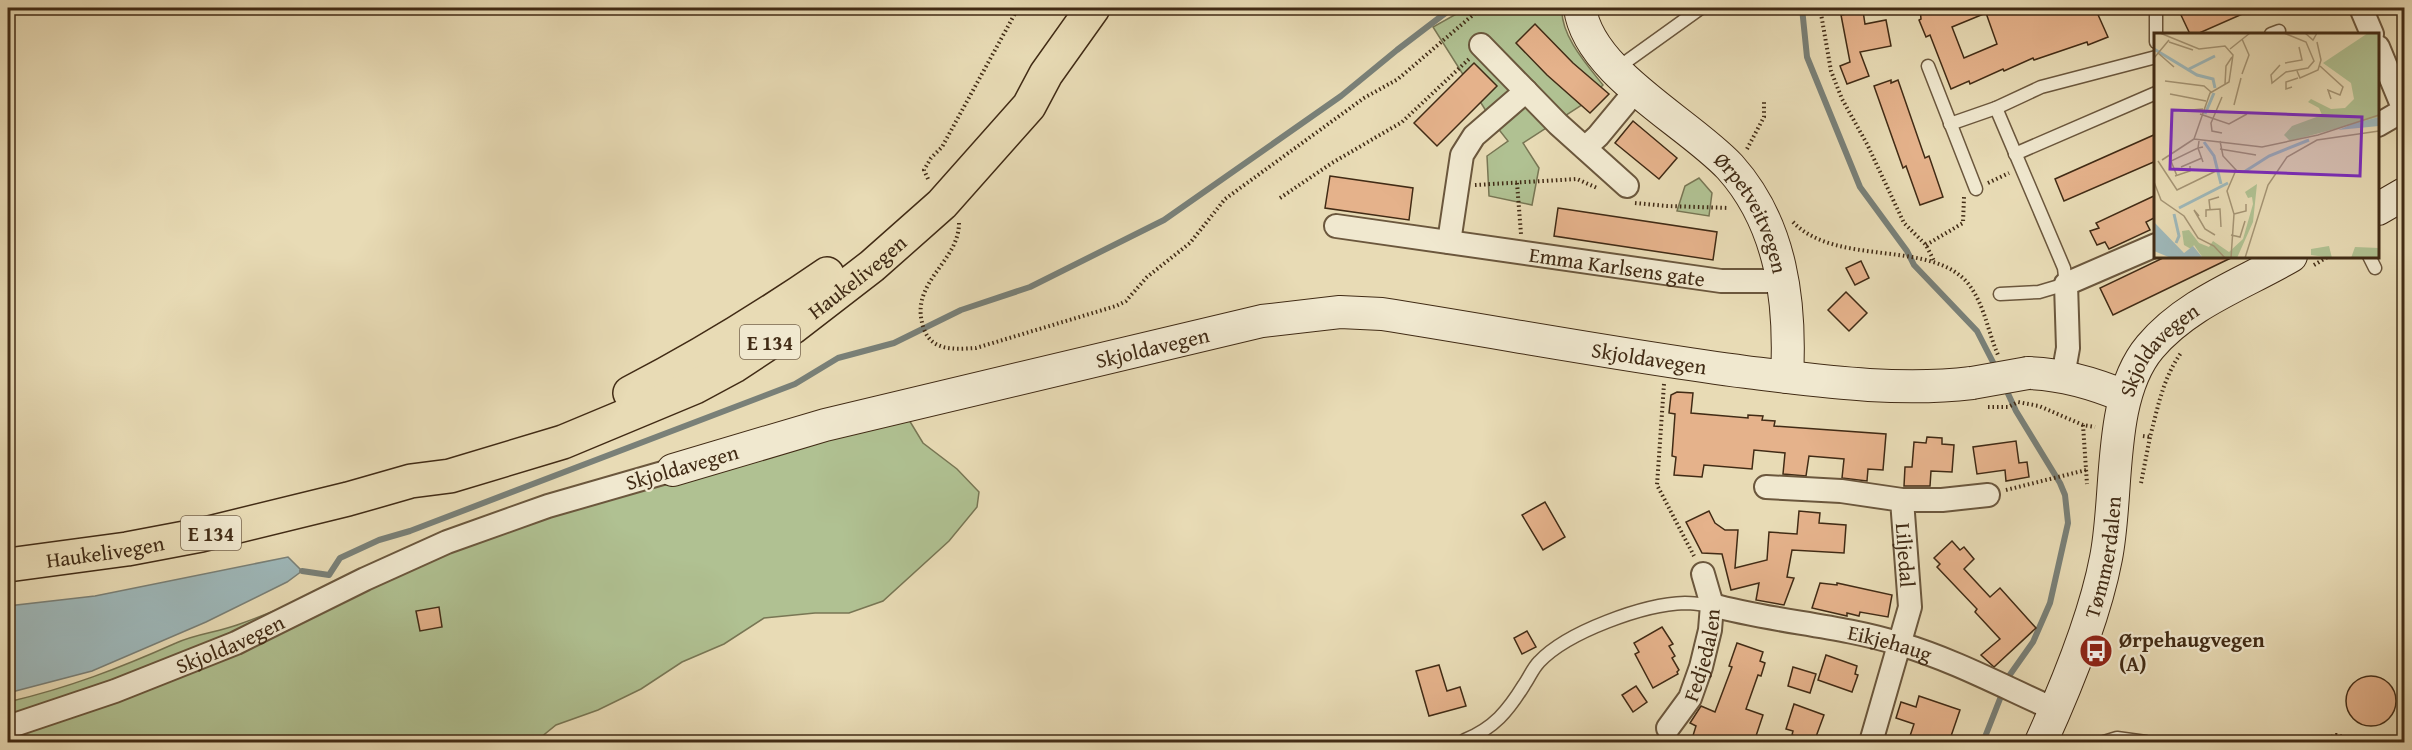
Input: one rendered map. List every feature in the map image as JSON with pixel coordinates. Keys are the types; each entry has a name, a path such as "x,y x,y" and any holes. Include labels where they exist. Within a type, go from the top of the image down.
{"highway":[{"name":"Haukelivegen","path":"8,565 127,549 201,536 348,500 411,481 443,465 494,448 607,404 715,347 781,306 860,251 931,191 979,144 1017,99 1046,74 1093,8"}],"street":[{"name":"Ørpetveitvegen","path":"1580,8 1581,18 1594,45 1627,79 1729,166 1748,193 1773,242 1783,281 1789,329 1787,377"},
{"path":"2361,8 2372,33"},
{"path":"1481,45 1526,92 1627,186"},
{"path":"2379,49 2404,110 2379,124"},
{"path":"1585,148 1598,136 1627,79"},
{"path":"1449,242 1462,155 1474,136 1526,92"},
{"path":"2379,208 2404,194"},
{"name":"Emma Karlsens gate","path":"1336,226 1721,281 1783,281"},
{"path":"2063,376 2068,348 2066,284 2154,246"},
{"name":"Skjoldavegen","path":"8,726 115,691 236,643 365,579 447,542 548,506 825,425 1262,321 1340,312 1382,314 1686,364 1828,383 1889,387 1972,383 2014,367 2063,376 2100,386 2124,396 2148,349 2168,327 2193,309 2301,262"},
{"name":"Tømmerdalen","path":"2042,742 2093,608 2106,558 2124,396"},
{"name":"Liljedal","path":"1766,488 1840,491 1902,500 1910,607 1871,742"},
{"path":"1902,500 1942,500 1988,495"},
{"name":"Fedjedalen","path":"1668,728 1690,698 1701,667 1710,630 1712,605 1702,574"},
{"name":"Eikjehaug","path":"1712,605 1750,616 1828,627 1899,644 1956,664 2056,710"}],"lane":[{"path":"1627,79 1701,8"},
{"path":"2156,8 2156,33"},
{"path":"1950,124 1996,108 2041,87 2154,58"},
{"path":"1928,66 1977,189"},
{"path":"2015,154 2154,94"},
{"path":"1996,108 2064,268 2066,284 2039,292 2000,294"},
{"path":"2369,258 2375,268"},
{"path":"1465,740 1484,732 1500,718 1538,662 1566,641 1602,624 1647,610 1684,603 1712,605"},
{"path":"2104,742 2117,738 2146,742"}],"path":[{"path":"928,179 924,170 931,158 942,147 1018,8"},
{"path":"958,216 960,232 924,291 920,305 925,332 935,344 954,349 976,348 1116,306 1126,301 1147,277 1190,243 1225,199 1356,103 1398,79 1481,8"},
{"path":"1820,8 1831,71 1842,99 1867,144 1904,223 1926,245 1934,261"},
{"path":"1280,198 1332,163 1402,123 1455,74 1481,45"},
{"path":"1729,166 1746,150 1764,117 1764,100"},
{"path":"1488,184 1536,182"},
{"path":"1517,183 1523,253"},
{"path":"1679,206 1710,206"},
{"path":"1892,255 1934,261 1956,272 1969,285 1982,306 1991,338 2014,367"},
{"path":"2301,262 2320,258"},
{"path":"2141,435 2150,437 2163,386 2171,367 2182,352"},
{"path":"1665,377 1657,485 1702,574"},
{"path":"2008,406 2018,402 2039,406 2083,425 2099,428"},
{"path":"2083,425 2088,490"},
{"path":"1988,495 2086,470"},
{"path":"2319,742 2336,735 2365,742"}],"green space":[{"path":"1467,8 1562,8 1565,29 1570,39 1582,59 1603,85 1585,103 1523,143 1539,168 1532,205 1489,196 1487,156 1508,141 1493,122 1433,27"},
{"path":"1699,178 1712,193 1709,216 1677,211 1685,186"},
{"path":"903,410 923,443 957,469 979,492 977,507 949,541 883,601 849,613 815,613 764,618 724,644 682,662 641,689 598,710 556,725 535,742 8,742 8,702 73,684 183,640 256,618 333,587 389,560"}],"water":[{"path":"288,557 302,571 287,582 206,622 92,671 8,693 8,606 95,596"}],"building":[{"path":"1920,8 2095,8 2108,37 2088,45 2087,42 2034,60 2033,58 1970,84 1969,81 1951,89 1930,35 1926,37 1919,20 1921,19","holes":["1986,13 1997,44 1964,58 1952,27"]},
{"path":"2194,8 2256,8 2199,33 2190,33 2180,13"},
{"path":"1863,11 1865,24 1886,20 1891,46 1860,52 1869,76 1847,84 1840,66 1850,62 1841,15"},
{"path":"1535,24 1573,63 1609,94 1590,113 1547,75 1516,43"},
{"path":"1474,63 1497,86 1437,146 1414,123"},
{"path":"1891,80 1891,83 1898,80 1925,158 1929,156 1943,197 1920,205 1906,166 1903,168 1874,86"},
{"path":"1633,121 1677,158 1659,179 1615,143"},
{"path":"2154,135 2154,162 2064,201 2055,179"},
{"path":"1330,176 1413,188 1409,220 1325,208"},
{"path":"2154,196 2154,218 2146,222 2150,230 2109,249 2105,242 2097,245 2090,231 2099,228 2096,223"},
{"path":"1558,208 1717,232 1713,260 1554,236"},
{"path":"2163,258 2231,258 2113,315 2100,288"},
{"path":"1861,261 1869,278 1855,285 1846,268"},
{"path":"1846,292 1867,313 1849,331 1828,310"},
{"path":"1677,392 1693,393 1691,413 1748,418 1748,415 1763,416 1762,420 1775,421 1774,426 1886,434 1883,470 1868,469 1867,481 1842,478 1844,459 1809,456 1806,476 1783,474 1785,453 1754,450 1752,469 1704,465 1702,477 1674,475 1676,457 1672,456 1675,414 1669,413 1671,395"},
{"path":"1927,437 1942,438 1942,444 1954,445 1952,472 1931,471 1930,486 1904,486 1905,467 1912,467 1914,442 1926,443"},
{"path":"2016,441 2019,463 2027,462 2029,477 2006,481 2005,470 1977,474 1973,447"},
{"path":"1545,502 1565,537 1543,550 1522,515"},
{"path":"1709,511 1715,523 1725,530 1738,530 1735,568 1767,560 1769,532 1797,534 1799,511 1820,513 1819,523 1846,525 1844,553 1792,550 1787,577 1794,578 1784,605 1756,600 1759,583 1731,590 1722,554 1702,553 1686,522"},
{"path":"1952,541 1960,550 1964,547 1974,559 1964,569 1990,597 2000,588 2036,628 1994,667 1981,655 2000,639 1975,612 1977,609 1937,567 1940,564 1934,558"},
{"path":"1820,583 1837,585 1837,583 1892,595 1888,617 1860,612 1859,616 1847,613 1847,616 1812,608"},
{"path":"439,607 442,627 420,631 416,611"},
{"path":"1662,627 1673,644 1669,646 1675,656 1672,658 1679,670 1678,674 1653,688 1635,654 1639,652 1634,643"},
{"path":"1527,631 1536,647 1522,654 1514,638"},
{"path":"1737,643 1763,652 1760,661 1765,663 1761,676 1758,675 1746,709 1763,715 1754,742 1691,742 1696,726 1690,723 1701,706 1715,712 1732,667 1729,666"},
{"path":"1826,655 1857,666 1855,674 1858,675 1852,692 1818,680"},
{"path":"1439,665 1447,691 1460,687 1466,706 1429,716 1416,671"},
{"path":"1793,667 1816,674 1810,693 1788,686"},
{"path":"2366,676 2376,676 2389,683 2396,696 2396,706 2389,719 2376,726 2366,726 2357,722 2350,715 2346,706 2346,696 2350,687 2357,680"},
{"path":"1636,686 1647,702 1633,712 1622,695"},
{"path":"1919,696 1960,710 1949,742 1908,742 1914,724 1896,718 1901,702 1916,707"},
{"path":"1794,704 1824,715 1814,742 1792,735 1793,731 1786,729"}],"waterway":[{"path":"302,571 329,575 340,558 379,540 410,531 795,384 838,358 894,343 961,310 1030,287 1164,220 1341,96 1452,8"},
{"path":"1802,8 1807,57 1860,187 1907,251 1914,265 1977,331 1997,370"},
{"path":"1983,742 2009,676 2033,642 2050,603 2068,523 2065,495 2060,483 2016,411 2005,387"}],"place":[{"name":"Ørpehaugvegen (A)","path":"2096,651"}]}
